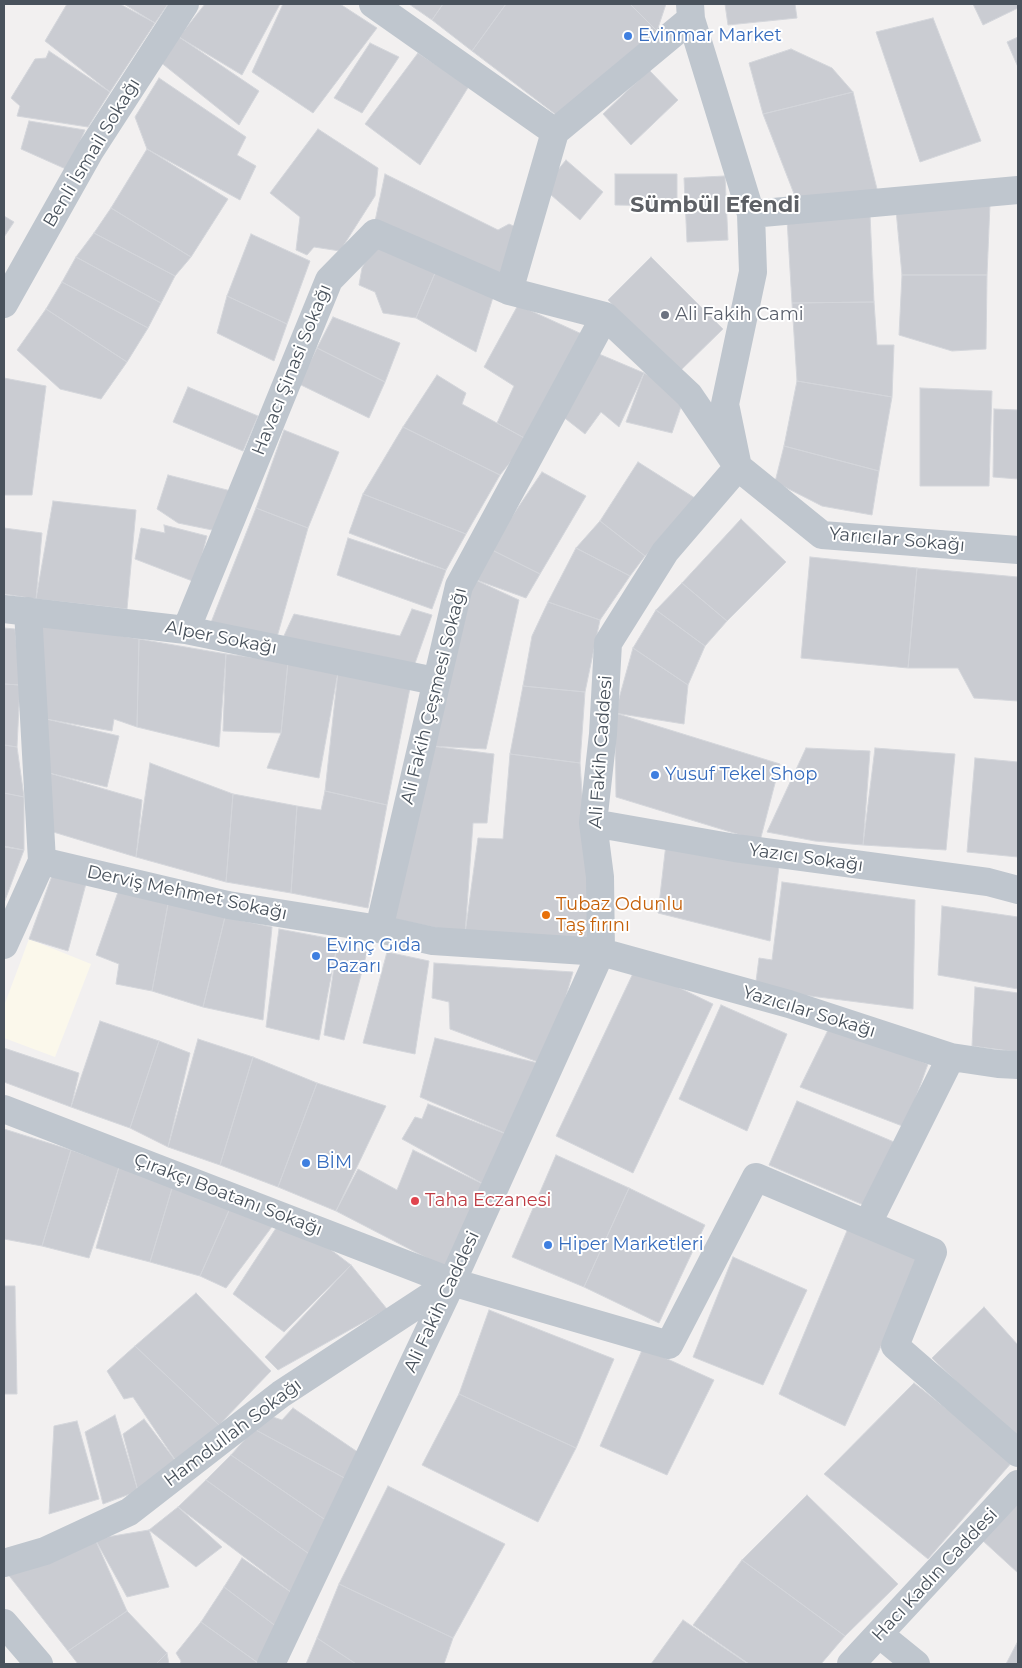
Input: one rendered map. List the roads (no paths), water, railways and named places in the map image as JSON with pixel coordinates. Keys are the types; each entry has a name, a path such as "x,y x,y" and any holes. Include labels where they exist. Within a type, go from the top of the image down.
{"street":[{"name":"Benli İsmail Sokağı","path":"4,304 90,151 185,4"},
{"path":"373,4 555,132"},
{"path":"509,291 555,132 690,11 751,214 754,272 725,404 738,467"},
{"path":"751,214 1018,190"},
{"name":"Havacı Şinasi Sokağı","path":"186,630 329,280 375,233 509,291 605,316 689,395 738,467"},
{"name":"Ali Fakih Çeşmesi Sokağı","path":"379,929 435,681 459,586 605,316"},
{"name":"Yarıcılar Sokağı","path":"738,467 822,535 1018,550"},
{"name":"Ali Fakih Caddesi","path":"271,1664 452,1282 601,952 600,876 593,823 603,734 608,643 665,552 738,467"},
{"path":"4,945 42,861 16,610"},
{"name":"Alper Sokağı","path":"16,610 186,630 435,681"},
{"name":"Yazıcı Sokağı","path":"593,823 735,848 988,882 1018,890"},
{"name":"Derviş Mehmet Sokağı","path":"42,861 228,905 379,929 433,941 601,952"},
{"name":"Yazıcılar Sokağı","path":"601,952 789,1004 951,1057 1018,1065"},
{"path":"951,1057 868,1223 932,1252 895,1346 1018,1453"},
{"name":"Çırakçı Boatanı Sokağı","path":"4,1108 452,1282 670,1345 756,1177 868,1223"},
{"name":"Hamdullah Sokağı","path":"4,1563 45,1551 129,1512 281,1394 452,1282"},
{"name":"Hacı Kadın Caddesi","path":"851,1664 1018,1484"},
{"path":"4,1623 39,1664"},
{"path":"880,1634 916,1664"}],"place":[{"name":"Evinmar Market","path":"628,36"},
{"name":"Ali Fakih Cami","path":"665,315"},
{"name":"Yusuf Tekel Shop","path":"655,775"},
{"name":"Tubaz Odunlu Taş fırını","path":"546,915"},
{"name":"Evinç Gıda Pazarı","path":"316,956"},
{"name":"BİM","path":"306,1163"},
{"name":"Taha Eczanesi","path":"415,1201"},
{"name":"Hiper Marketleri","path":"548,1245"}],"district":[{"name":"Sümbül Efendi","path":"715,206"}]}
